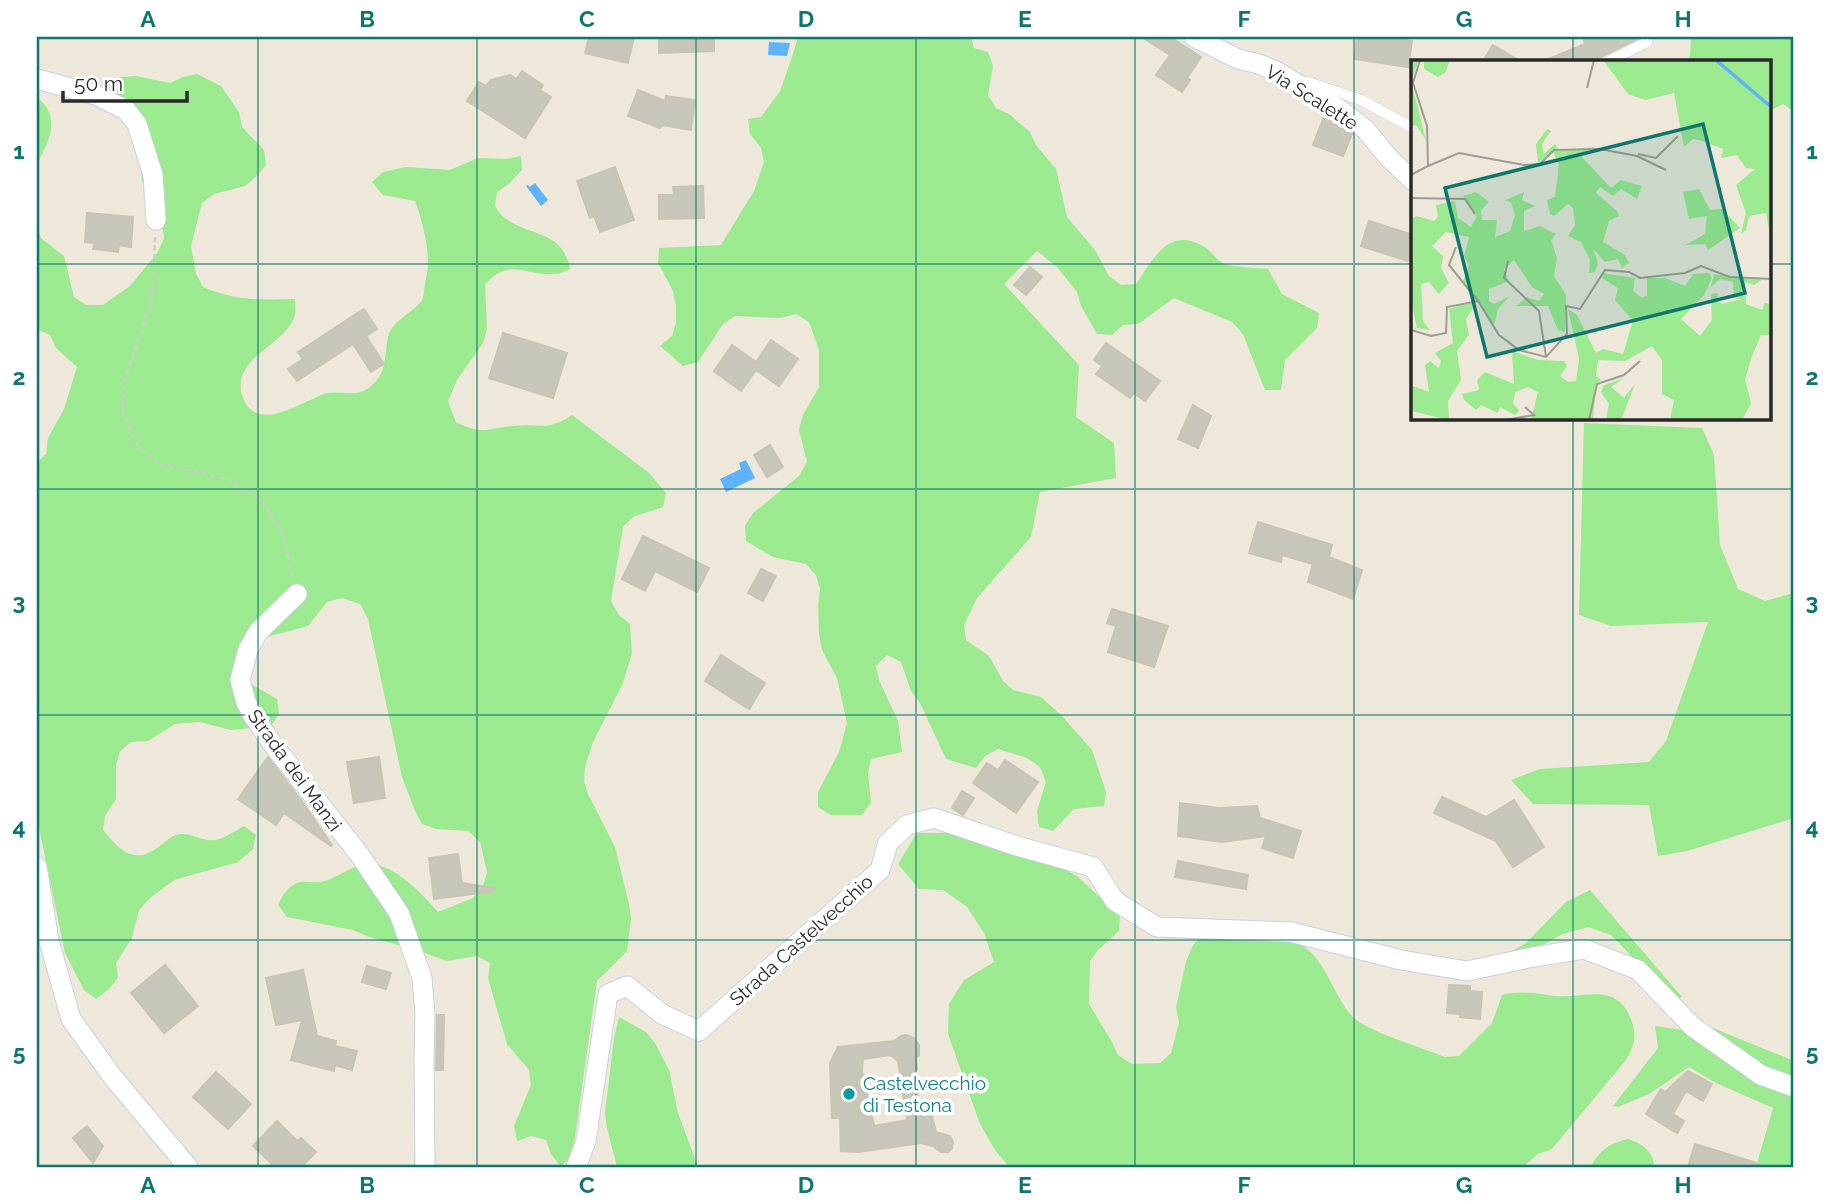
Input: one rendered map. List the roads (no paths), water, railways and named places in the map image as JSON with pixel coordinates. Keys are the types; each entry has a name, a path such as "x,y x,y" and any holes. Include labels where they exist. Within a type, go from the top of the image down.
{"street":[{"name":"Via Scalette","path":"1194,37 1238,59 1278,72 1339,109 1365,129 1411,179"},
{"path":"37,79 96,95 126,110 137,124 153,175 156,220"},
{"name":"Strada dei Manzi","path":"297,594 258,632 248,650 240,680 252,715 359,854 400,913 422,978 425,1015 425,1167"},
{"name":"Strada Castelvecchio","path":"576,1167 586,1141 608,994 627,986 662,1014 699,1031 880,870 888,843 906,825 934,818 1017,846 1093,867 1115,901 1157,927 1292,932 1401,960 1467,971 1584,949 1638,970 1693,1027 1761,1075 1794,1087"},
{"path":"37,867 49,941 71,1018 113,1076 188,1167"}],"lane":[{"path":"1611,60 1647,42"},
{"path":"1278,72 1361,100 1411,127"}],"water":[{"path":"769,42 790,43 787,56 768,55"},
{"path":"535,183 548,200 541,206 526,186 530,187"},
{"path":"746,460 755,478 726,492 720,479 741,469 739,463"}],"place":[{"name":"Castelvecchio di Testona","path":"849,1094"}]}
